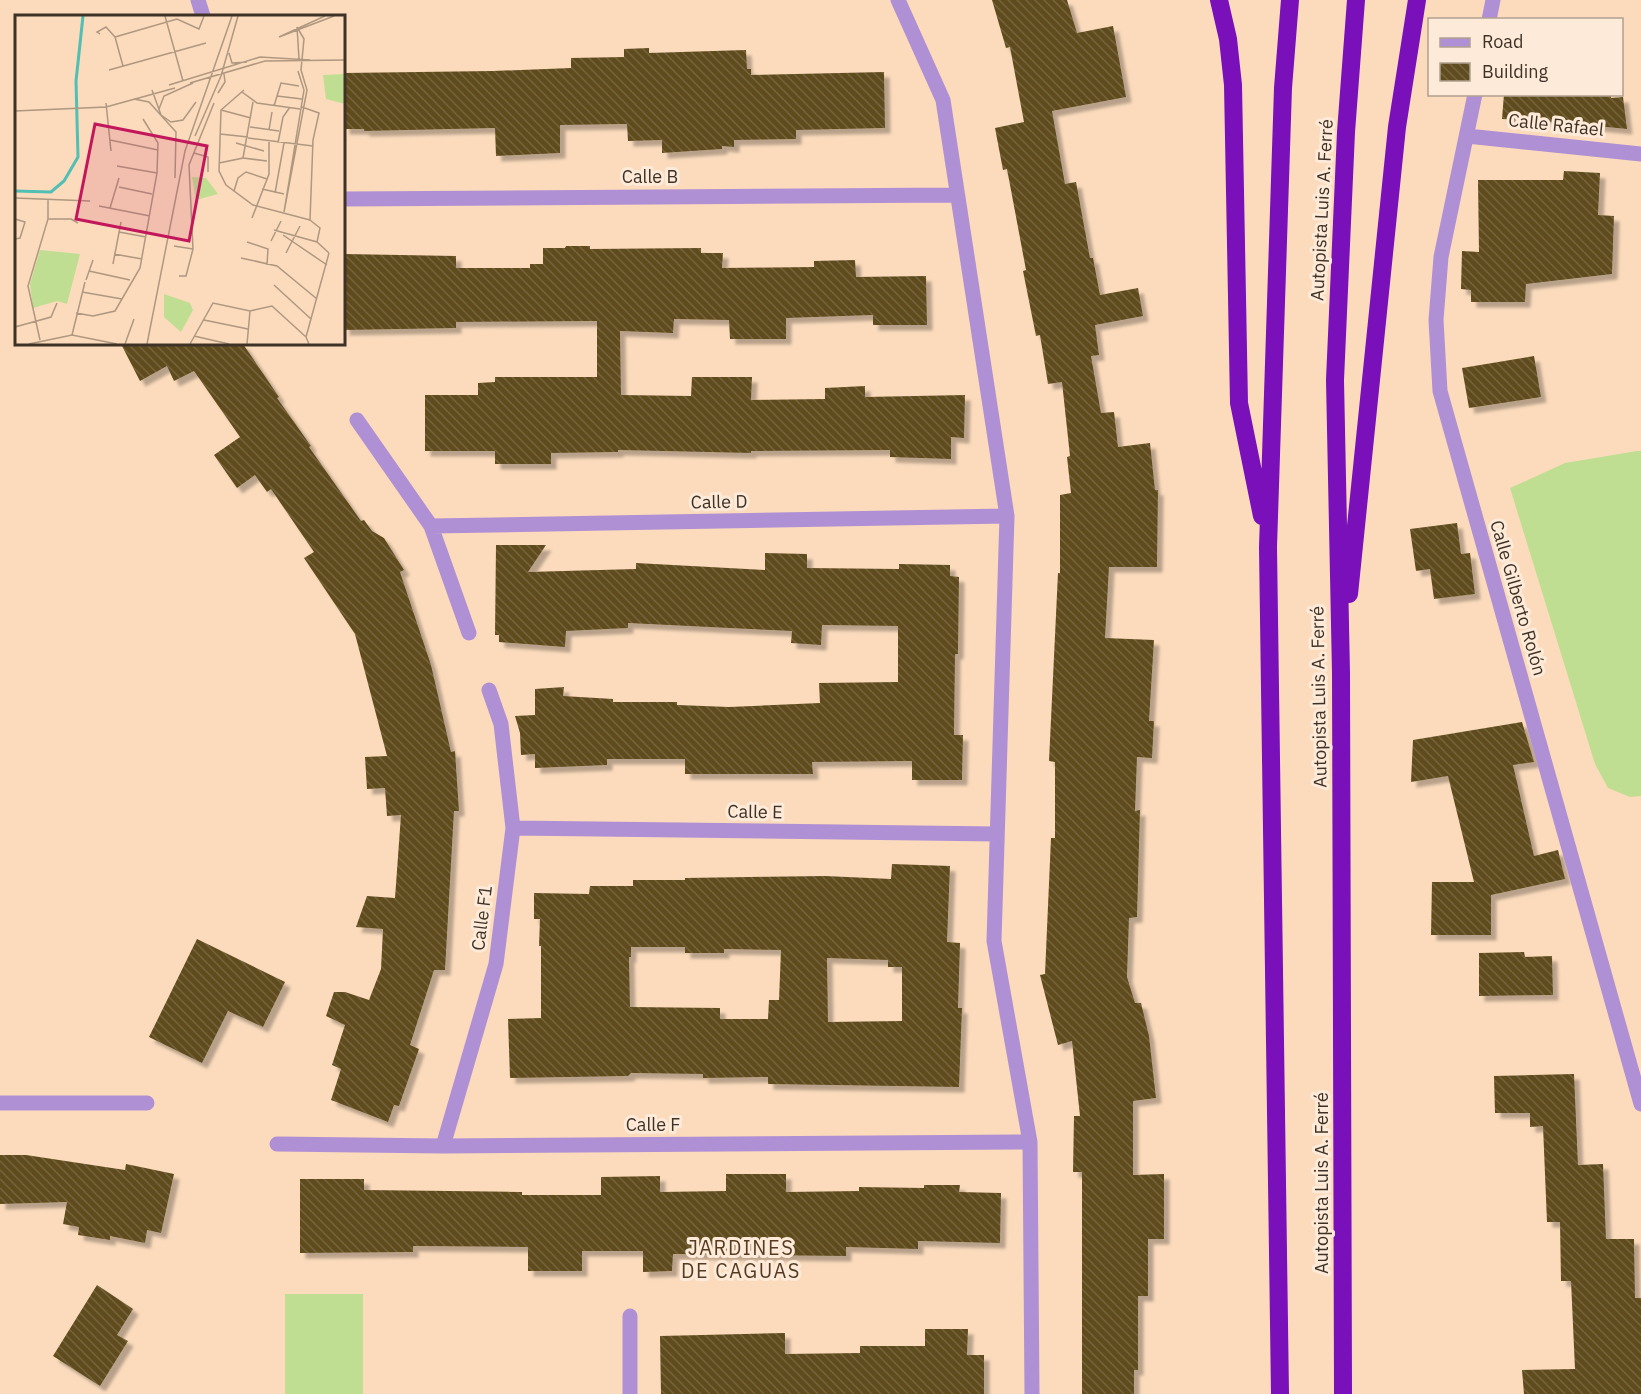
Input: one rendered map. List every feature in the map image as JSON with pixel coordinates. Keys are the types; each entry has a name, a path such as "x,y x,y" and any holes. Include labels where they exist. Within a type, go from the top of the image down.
{"highway":[{"path":"1219,0 1228,39 1233,85 1239,403 1268,547"},
{"path":"1280,1394 1268,547 1283,88 1290,0"},
{"name":"Autopista Luis A. Ferré","path":"1343,1394 1341,673 1335,380 1346,132 1356,0"},
{"path":"1341,673 1397,127 1418,0"}],"street":[{"path":"198,0 203,15"},
{"path":"898,0 943,100 1007,516 994,941 1030,1142 1032,1394"},
{"path":"1489,18 1493,0"},
{"name":"Calle Gilberto Rolón","path":"1474,96 1442,257 1436,320 1440,391 1641,1104"},
{"name":"Calle Rafael","path":"1467,136 1641,154"},
{"name":"Calle B","path":"345,199 956,195"},
{"path":"357,420 431,526 469,633"},
{"name":"Calle D","path":"431,526 1007,516"},
{"name":"Calle F1","path":"443,1146 496,964 513,828 501,724 489,690"},
{"name":"Calle E","path":"513,828 997,834"},
{"path":"0,1103 147,1103"},
{"name":"Calle F","path":"277,1144 443,1146 1030,1142"},
{"path":"630,1316 630,1394"}],"green space":[{"path":"1641,451 1641,796 1630,797 1608,788 1595,764 1510,488 1565,463"},
{"path":"285,1294 363,1294 363,1394 285,1394"}],"building":[{"path":"992,0 1067,0 1077,33 1113,26 1126,97 1052,111 1065,184 1076,182 1090,258 1093,258 1100,295 1138,288 1143,316 1095,325 1099,355 1091,356 1101,413 1114,412 1118,447 1150,443 1155,490 1158,490 1157,567 1109,567 1105,638 1154,640 1149,721 1154,721 1152,758 1137,757 1135,811 1140,810 1137,917 1129,918 1127,977 1135,1003 1141,1003 1149,1036 1156,1098 1133,1101 1133,1175 1164,1174 1164,1239 1148,1239 1148,1296 1138,1296 1138,1370 1134,1370 1134,1394 1082,1394 1082,1172 1073,1172 1074,1116 1080,1116 1072,1041 1058,1045 1040,975 1045,974 1051,838 1055,838 1055,762 1049,761 1058,573 1060,573 1060,495 1071,493 1067,457 1070,456 1062,382 1048,384 1040,335 1036,336 1023,271 1026,270 1007,169 1003,170 995,128 1024,122 1010,47 1006,48"},
{"path":"649,48 649,53 746,50 747,69 751,69 751,75 884,72 885,128 796,130 796,139 734,140 734,147 722,146 722,149 662,153 662,140 628,141 627,124 560,125 560,153 496,156 495,128 364,131 364,129 345,129 345,73 571,68 571,58 624,57 624,49"},
{"path":"1504,96 1611,96 1611,98 1623,97 1627,129 1556,122 1502,119"},
{"path":"1564,171 1600,173 1598,215 1614,216 1612,274 1526,284 1525,302 1471,302 1471,290 1461,289 1462,251 1479,252 1478,180 1563,180"},
{"path":"566,246 590,246 590,249 701,248 701,253 723,253 722,268 814,267 814,261 855,260 856,277 926,276 927,325 873,325 873,315 786,318 786,339 730,339 729,320 674,319 673,333 620,331 621,395 691,396 692,377 752,377 751,400 825,399 825,388 865,386 865,397 965,395 964,438 951,437 951,459 890,457 890,450 751,451 751,453 618,450 618,452 551,453 551,464 495,464 495,451 425,451 425,395 478,395 478,383 495,382 495,377 597,377 597,321 456,322 456,328 345,330 345,254 456,256 456,268 530,268 530,264 543,264 543,248 565,248"},
{"path":"122,345 244,345 311,446 309,447 361,521 364,520 372,531 384,538 404,570 400,572 431,665 451,752 455,751 459,811 454,811 445,970 434,970 410,1045 419,1049 399,1106 394,1105 388,1122 331,1100 341,1069 332,1065 345,1025 326,1016 334,992 345,992 369,1000 381,969 383,929 356,927 367,896 395,898 401,815 387,816 385,788 367,789 365,757 387,756 355,634 304,558 314,552 271,489 267,492 255,475 237,488 214,455 240,437 194,371 174,381 167,366 140,381"},
{"path":"1534,356 1541,397 1469,408 1462,368"},
{"path":"1457,523 1461,554 1470,553 1475,594 1434,599 1430,569 1416,571 1410,529"},
{"path":"496,545 546,545 528,572 636,569 636,563 765,570 765,553 807,554 807,568 899,569 899,564 950,565 950,576 959,577 954,735 963,735 962,780 912,780 912,761 812,762 813,774 685,774 685,759 607,759 607,765 535,768 535,754 521,755 520,733 515,716 535,715 535,689 564,687 563,696 613,699 613,702 677,702 677,705 729,707 820,703 819,683 898,682 898,626 822,625 821,645 791,643 792,631 628,623 628,628 566,631 565,647 499,642 499,635 495,635"},
{"path":"1522,722 1534,762 1513,765 1534,856 1558,850 1565,879 1491,895 1491,935 1431,935 1432,882 1474,882 1448,776 1411,782 1413,740"},
{"path":"892,864 950,866 947,942 960,943 958,1008 962,1008 959,1087 768,1084 768,1077 703,1078 703,1074 631,1073 628,1076 510,1078 508,1019 541,1018 540,919 534,919 534,893 589,894 590,886 633,886 633,880 825,876 891,879","holes":["631,947 685,947 685,953 724,953 724,949 781,950 779,1000 769,1000 768,1019 720,1019 720,1008 630,1007 629,957 631,957","827,958 888,960 888,967 902,967 902,1021 828,1022"]},
{"path":"197,939 285,982 263,1027 228,1011 202,1063 149,1037"},
{"path":"1524,952 1525,957 1552,956 1553,995 1479,996 1479,953"},
{"path":"1574,1074 1578,1165 1603,1164 1606,1239 1634,1239 1635,1298 1641,1298 1641,1394 1524,1394 1522,1370 1575,1369 1571,1281 1561,1281 1560,1222 1547,1222 1543,1126 1530,1127 1530,1113 1495,1113 1494,1076"},
{"path":"0,1155 26,1155 125,1170 126,1164 174,1174 161,1233 147,1230 145,1243 110,1236 110,1240 78,1235 79,1227 63,1224 67,1202 0,1204"},
{"path":"726,1174 786,1174 786,1192 859,1191 859,1187 924,1188 924,1185 960,1185 959,1192 1001,1193 1000,1243 918,1241 918,1249 846,1247 846,1256 673,1254 672,1271 643,1272 643,1251 582,1251 582,1271 528,1271 528,1247 413,1246 413,1252 300,1253 300,1179 364,1179 364,1190 601,1195 601,1177 660,1176 660,1192 726,1191"},
{"path":"97,1285 133,1309 117,1335 128,1341 100,1386 53,1356"},
{"path":"925,1329 968,1329 967,1355 984,1355 984,1394 661,1394 660,1336 785,1333 785,1354 860,1353 860,1346 925,1346"}],"district":[{"name":"JARDINES DE CAGUAS","path":"741,1260"}]}
